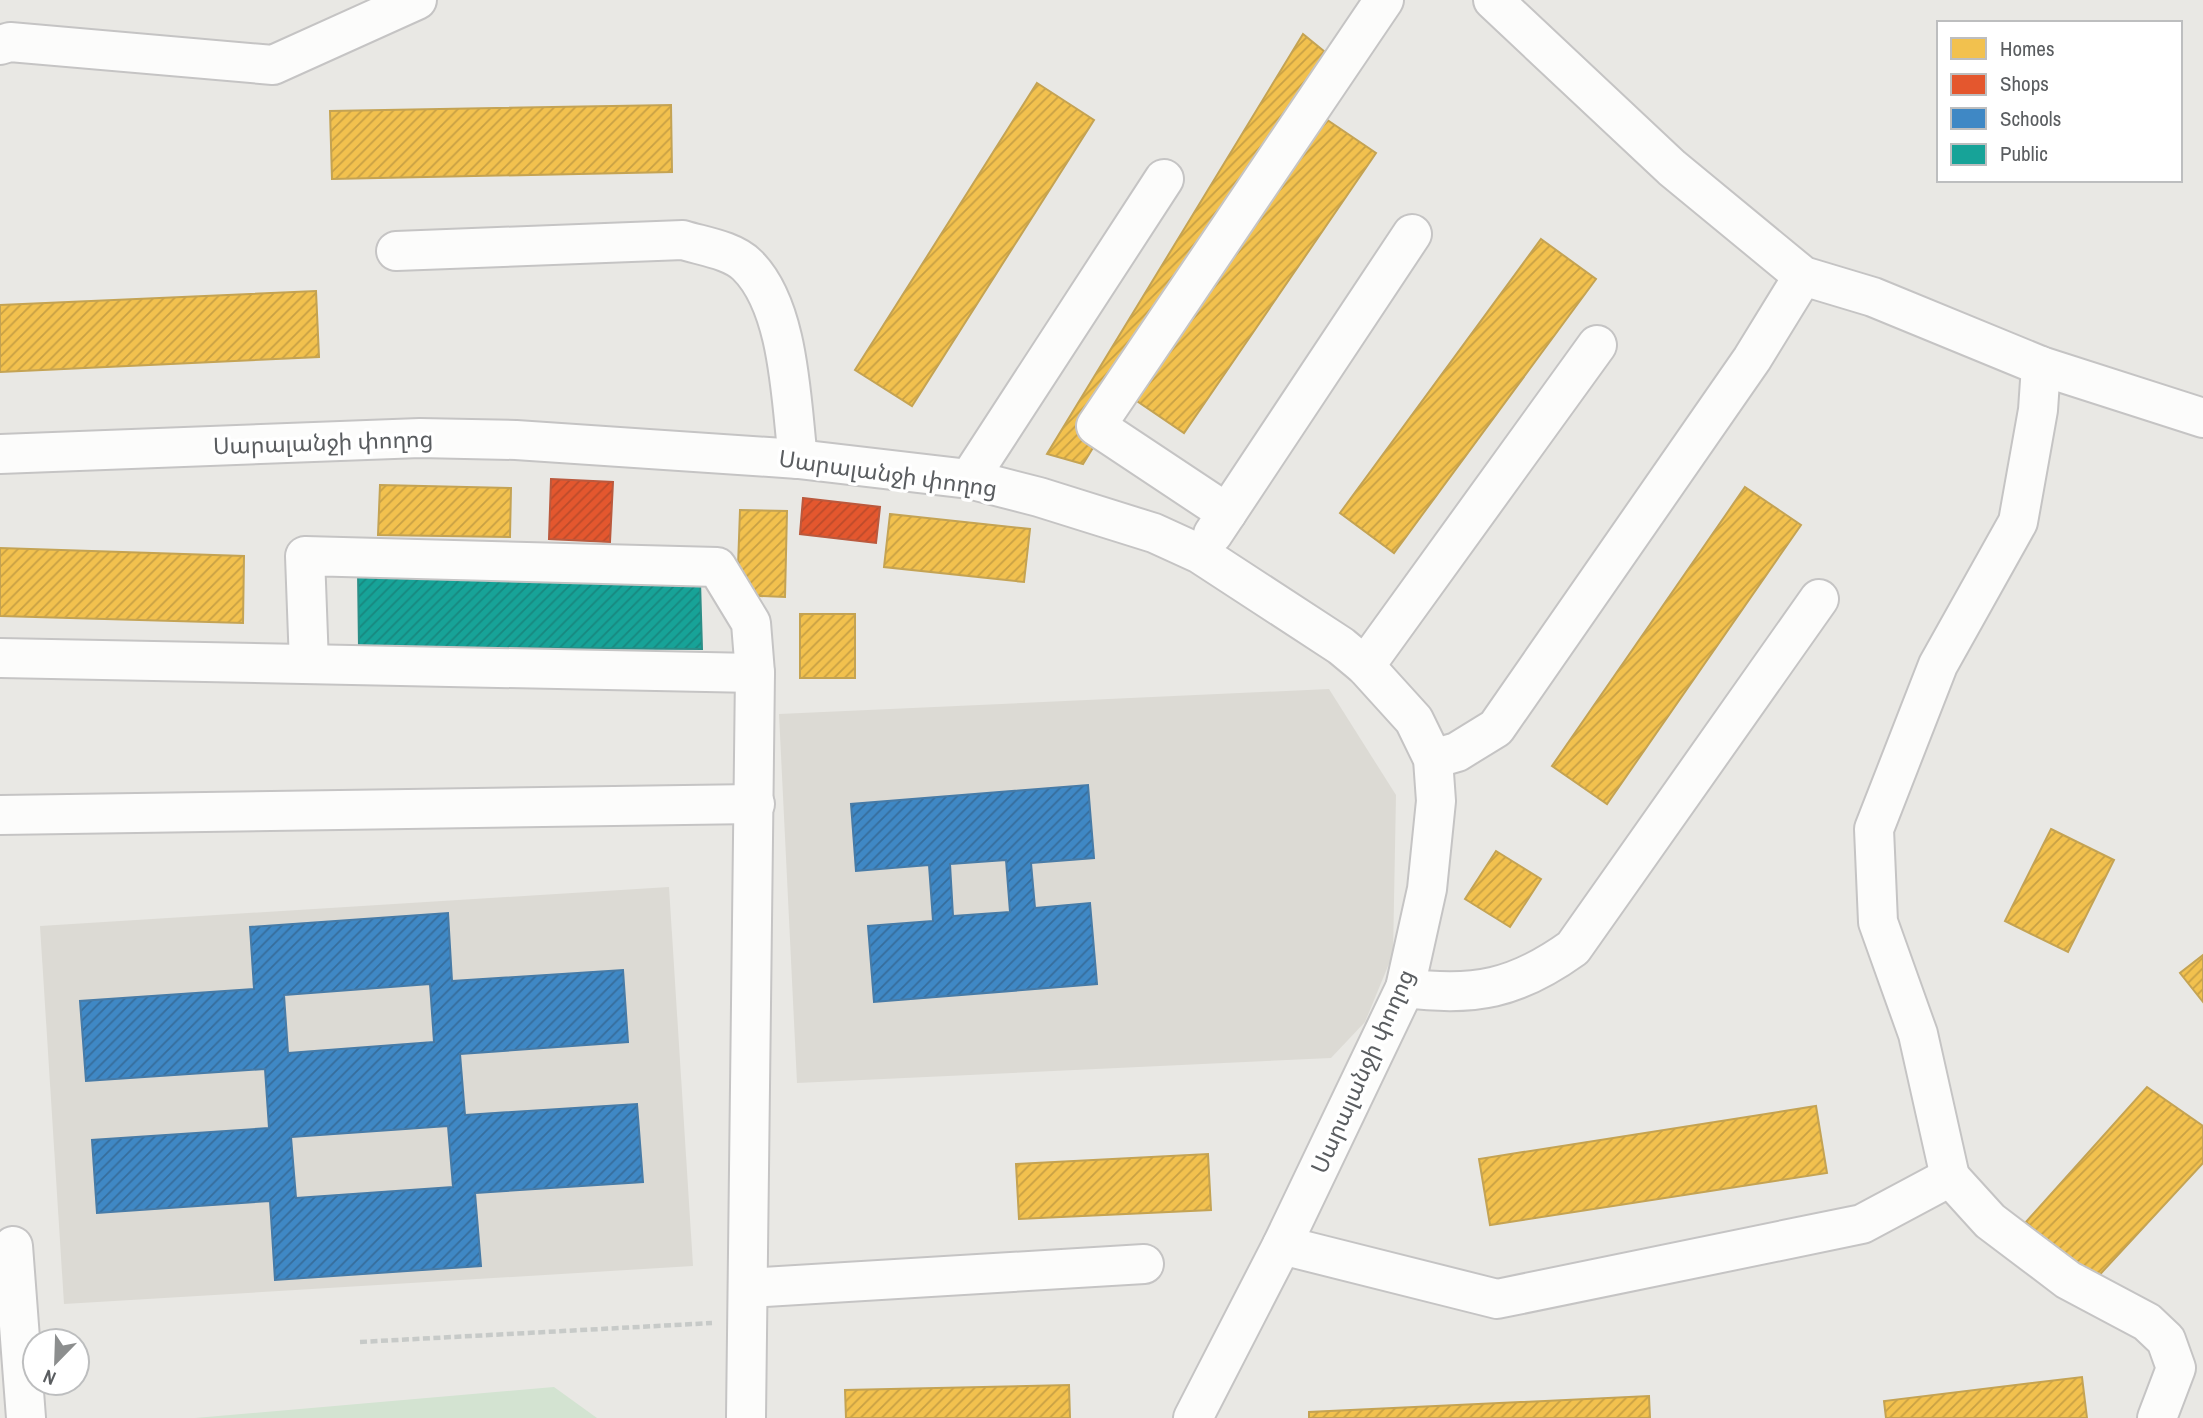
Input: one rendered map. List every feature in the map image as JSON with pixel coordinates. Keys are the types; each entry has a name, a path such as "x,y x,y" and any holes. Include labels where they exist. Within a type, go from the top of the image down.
{"street":[{"path":"0,45 10,42 274,65 417,0"},
{"path":"1227,513 1096,426 1384,0"},
{"path":"1493,0 1672,168 1803,276 1873,297 2041,366 2203,418"},
{"path":"969,479 1164,179"},
{"path":"1200,554 1412,234"},
{"path":"396,251 683,240 721,251 746,264 767,296 781,336 798,459"},
{"path":"1433,759 1457,752 1496,728 1752,359 1803,276"},
{"path":"1365,666 1597,345"},
{"path":"2041,366 2038,410 2018,522 1938,665 1874,829 1878,922 1919,1034 1950,1177 1990,1222 2068,1280 2147,1322 2166,1340 2176,1368 2176,1395"},
{"name":"Սարալանջի փողոց","path":"0,454 419,438 516,440 798,459 969,479 1154,533 1200,554 1275,600 1365,666 1414,720 1433,759 1436,802 1427,889 1405,988 1282,1245 1193,1418"},
{"path":"309,664 305,556 717,567 751,623 755,673 755,804 746,1418"},
{"path":"1405,988 1466,993 1501,987 1543,970 1573,948 1819,599"},
{"path":"0,658 755,673"},
{"path":"0,815 755,804"},
{"path":"1282,1245 1497,1299 1862,1224 1950,1177"},
{"path":"13,1246 26,1418"},
{"path":"748,1304 1144,1264"}],"path":[{"path":"360,1342 748,1304"}],"shaded area":[{"path":"1329,689 1396,795 1393,954 1365,1022 1331,1058 797,1083 779,714"},
{"path":"669,887 693,1266 64,1304 40,926"}],"green space":[{"path":"554,1387 597,1418 195,1418"}],"building: Homes":[{"path":"1303,34 1325,52 1089,432 1097,441 1083,464 1047,454"},
{"path":"1037,83 1094,120 912,406 855,370"},
{"path":"671,105 672,172 332,179 330,111"},
{"path":"1320,115 1376,153 1184,433 1128,395"},
{"path":"1541,239 1596,279 1394,553 1340,513"},
{"path":"316,291 319,357 0,372 0,305"},
{"path":"380,485 511,488 510,537 378,535"},
{"path":"1745,487 1801,525 1607,804 1552,766"},
{"path":"740,510 787,511 785,597 737,595"},
{"path":"890,514 1030,529 1024,582 884,567"},
{"path":"0,548 244,556 243,623 0,616"},
{"path":"800,614 855,614 855,678 800,678"},
{"path":"2051,829 2114,860 2068,952 2005,921"},
{"path":"1496,851 1541,879 1510,927 1465,899"},
{"path":"2203,955 2203,1002 2180,973"},
{"path":"2147,1087 2203,1126 2203,1163 2092,1283 2026,1222"},
{"path":"1816,1106 1827,1173 1490,1225 1479,1159"},
{"path":"1208,1154 1211,1210 1019,1219 1016,1164"},
{"path":"2082,1377 2087,1418 1886,1418 1884,1401"},
{"path":"1069,1385 1070,1418 846,1418 845,1390"},
{"path":"1649,1396 1650,1418 1309,1418 1309,1412"}],"building: Shops":[{"path":"551,479 613,482 610,542 549,539"},
{"path":"803,498 880,507 876,543 800,534"}],"building: Schools":[{"path":"1088,785 1094,858 1031,863 1035,908 1090,903 1097,984 874,1002 868,926 933,921 929,865 856,871 851,804","holes":["1006,860 1010,912 953,916 950,864"]},
{"path":"448,913 452,981 623,970 628,1042 460,1054 465,1115 637,1104 643,1182 475,1193 481,1266 275,1280 270,1201 97,1213 92,1140 269,1128 265,1069 86,1081 80,1001 254,989 250,927","holes":["430,984 434,1042 288,1053 284,995","448,1126 453,1187 296,1198 291,1137"]}],"building: Public":[{"path":"358,571 700,581 702,649 359,647"}]}
